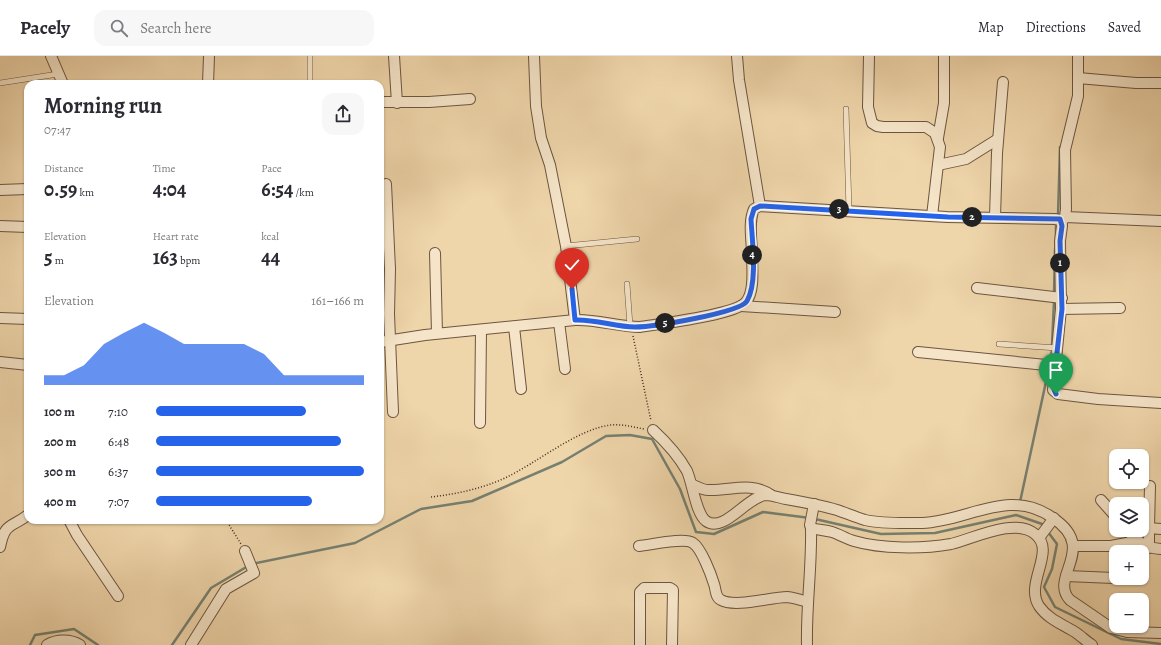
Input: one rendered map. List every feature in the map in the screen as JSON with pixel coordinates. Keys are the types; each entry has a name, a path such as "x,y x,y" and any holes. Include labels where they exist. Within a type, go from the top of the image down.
{"street":[{"path":"51,56 60,80"},
{"path":"208,80 209,56"},
{"path":"394,56 396,103"},
{"path":"534,56 534,89 540,138 549,160 566,246 575,320"},
{"path":"737,56 739,80 760,206"},
{"path":"869,56 868,107 872,123 883,127 926,127 935,133 938,138 940,147 932,216"},
{"path":"938,138 943,114 944,56"},
{"path":"1078,56 1078,96 1065,150 1060,219 1062,309 1053,387 1054,392 1058,394 1098,399 1161,403"},
{"path":"1078,78 1136,83 1161,83"},
{"path":"995,217 998,139 1003,82"},
{"path":"384,102 396,103 470,99"},
{"path":"938,165 966,159 998,139"},
{"path":"386,184 394,412"},
{"path":"0,190 24,189"},
{"path":"384,341 437,333 590,319 631,326 722,313 742,306 747,302 752,283 751,219 754,209 760,206 850,210 932,216 1161,221"},
{"path":"0,226 24,227"},
{"path":"434,253 437,333"},
{"path":"977,288 1062,298"},
{"path":"742,306 835,312"},
{"path":"1062,309 1120,308"},
{"path":"0,318 24,319"},
{"path":"559,322 566,369"},
{"path":"514,327 521,389"},
{"path":"480,423 481,330"},
{"path":"918,352 1056,366"},
{"path":"0,362 24,365"},
{"path":"653,430 675,452 693,485 700,514 710,523 729,519 756,497 768,495 872,521 910,523 936,521 996,506 1020,505 1053,519 1069,533 1073,546 1071,562 1063,588 1066,596 1100,622 1118,631 1161,633"},
{"path":"693,485 708,490 744,487 760,488 775,497"},
{"path":"1150,486 1149,528 1161,529"},
{"path":"1101,500 1109,509"},
{"path":"807,645 808,602 811,580 810,526 813,506"},
{"path":"0,547 3,533 6,529 24,518"},
{"path":"1053,519 1041,536 1043,552 1034,588 1038,605 1052,620 1075,632 1092,645"},
{"path":"71,524 118,596"},
{"path":"810,526 833,532 854,541 895,547 942,545 986,533 1016,528 1026,529 1041,536"},
{"path":"1133,537 1144,545"},
{"path":"639,546 688,541 694,544 702,556 714,585 716,596 721,600 737,602 787,597 808,602"},
{"path":"1073,546 1111,546 1137,541"},
{"path":"1149,548 1161,549"},
{"path":"191,645 226,589 254,573 246,553"},
{"path":"1066,576 1109,578"},
{"path":"640,645 640,592 644,588 670,588 673,590 672,645"},
{"path":"47,645 61,641 72,641 80,645"}],"lane":[{"path":"310,56 310,80"},
{"path":"0,83 58,74"},
{"path":"846,109 850,210"},
{"path":"566,246 637,239"},
{"path":"627,284 631,326"},
{"path":"999,344 1058,348"}],"path":[{"path":"431,497 474,490 505,478 592,429 612,425 625,425 653,430 631,326"},
{"path":"228,524 246,553"}],"waterway":[{"path":"1058,216 1060,147"},
{"path":"1056,221 1056,238"},
{"path":"1054,294 1055,249"},
{"path":"1052,345 1054,301"},
{"path":"1050,363 1052,352"},
{"path":"1020,502 1047,377"},
{"path":"252,564 355,543 421,509 472,501 562,462 606,436 630,435 652,439 680,489 696,532 714,534 763,512 810,518"},
{"path":"815,519 881,534 935,533 1016,515 1042,524 1045,528"},
{"path":"1048,532 1057,544 1052,569 1044,587 1055,607 1121,639 1161,644"},
{"path":"172,645 211,588 248,566"},
{"path":"30,645 35,635 74,629 98,645"}],"route":[{"path":"572,289 575,320 590,319 634,327 733,310 747,302 752,283 752,212 756,207 765,205 924,216 1060,219 1062,222 1060,241 1062,309 1053,383 1053,390 1056,394"}]}
